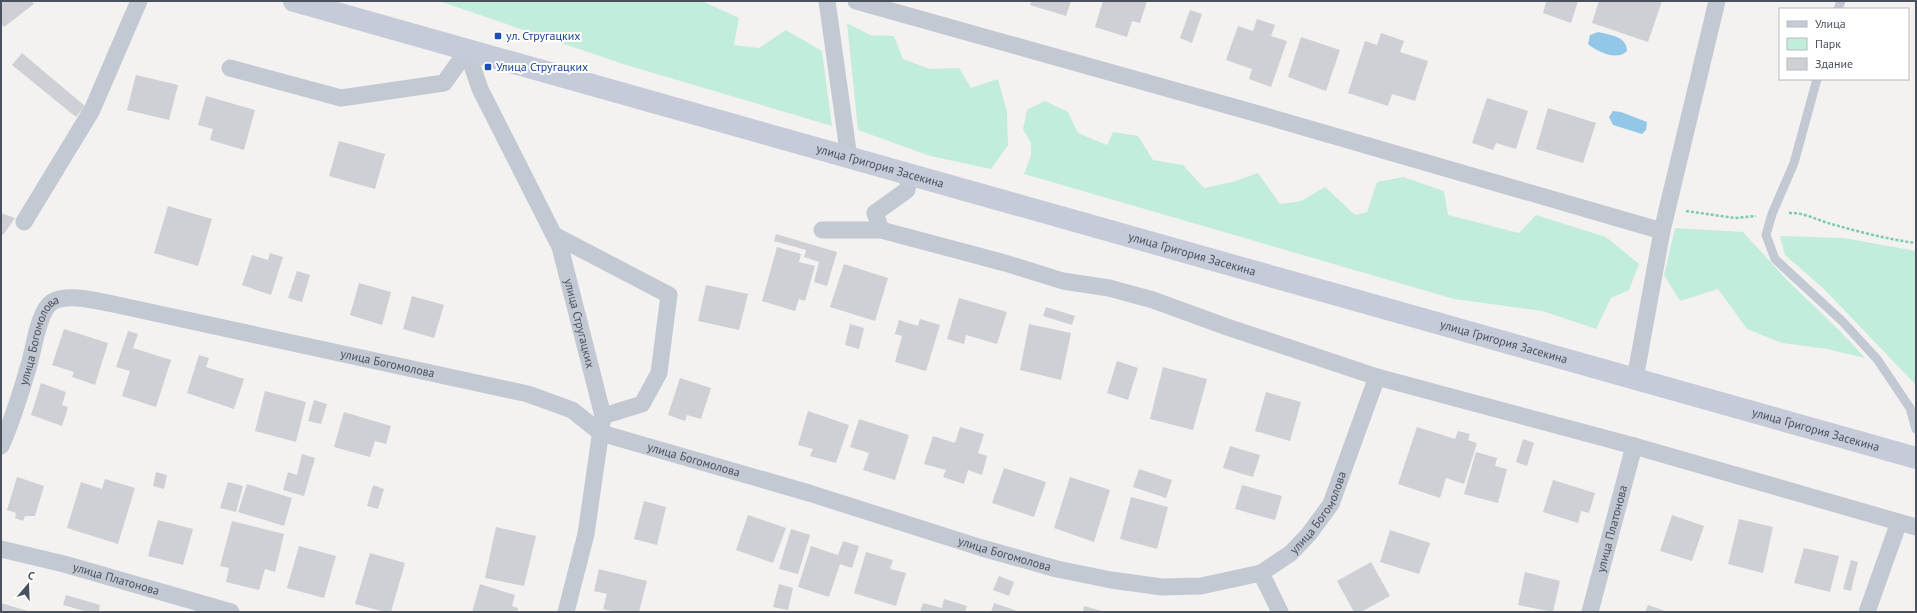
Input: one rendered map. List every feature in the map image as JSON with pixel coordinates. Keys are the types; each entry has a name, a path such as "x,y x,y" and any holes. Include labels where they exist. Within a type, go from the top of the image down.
{"main road":[{"name":"улица Григория Засекина","path":"294,1 467,51 910,174 1916,458"}],"street":[{"path":"24,222 92,110 139,1"},
{"path":"827,1 849,158"},
{"path":"856,1 1262,115 1662,231"},
{"path":"1635,379 1662,231 1717,1"},
{"path":"230,68 341,98 444,83 467,51"},
{"name":"улица Стругацких","path":"467,51 480,89 560,247 603,416 586,534 566,612"},
{"path":"881,230 875,213 907,190 910,174"},
{"path":"822,230 881,230 1005,263 1062,281 1109,288 1153,300 1220,325 1377,377 1634,446 1916,527"},
{"path":"554,235 669,295 659,373 642,404 603,416"},
{"name":"улица Богомолова","path":"2,443 45,311 53,302 71,298 113,304 528,394 572,410 601,433 809,493 974,546 1057,569 1111,580 1162,587 1201,586 1261,573 1291,553 1309,534 1331,504 1377,377"},
{"name":"улица Платонова","path":"1590,612 1634,446"},
{"path":"1867,612 1899,522"},
{"path":"1,545 32,556"},
{"name":"улица Платонова","path":"1,549 64,564 231,612"},
{"path":"1261,573 1280,612"}],"lane":[{"path":"1817,80 1794,164 1772,214 1766,235 1775,258 1843,322 1877,359 1910,408 1916,429"}],"path":[{"path":"1667,208 1706,215 1735,218 1797,212 1827,223 1900,241 1916,243"}],"green space":[{"path":"439,1 702,1 739,18 734,45 759,48 786,30 822,51 832,126 623,64"},
{"path":"847,23 870,35 894,36 903,59 930,69 959,68 971,88 998,79 1007,112 1008,145 991,169 930,156 858,130"},
{"path":"1045,101 1068,112 1078,133 1107,145 1113,132 1138,136 1153,160 1183,165 1204,188 1232,182 1258,173 1280,204 1301,201 1325,187 1355,215 1367,212 1377,182 1403,177 1444,191 1448,215 1519,233 1536,215 1606,237 1639,264 1629,290 1611,298 1596,329 1542,311 1454,299 1024,174 1031,155 1031,143 1023,129 1027,110"},
{"path":"1675,228 1743,232 1787,280 1841,332 1865,358 1827,349 1782,343 1747,329 1718,289 1680,301 1664,275"},
{"path":"1780,236 1844,238 1916,251 1916,385 1824,289 1785,255"}],"water":[{"path":"1598,32 1612,35 1621,39 1626,46 1627,51 1623,54 1613,55 1592,47 1588,44 1590,35"},
{"path":"1613,111 1621,112 1647,122 1646,130 1642,134 1613,125 1609,117"}],"building":[{"path":"1,1 32,1 34,4 4,27 1,23"},
{"path":"1031,1 1071,1 1066,16 1030,5"},
{"path":"1103,1 1147,1 1140,23 1132,21 1127,37 1095,27"},
{"path":"1543,1 1578,1 1571,23 1543,13 1546,2"},
{"path":"1599,1 1662,1 1648,42 1592,23"},
{"path":"1190,10 1202,14 1192,43 1180,38"},
{"path":"1257,19 1275,25 1271,36 1287,41 1271,87 1249,79 1252,69 1226,60 1238,26 1253,31"},
{"path":"1381,33 1404,41 1400,52 1428,61 1415,101 1392,94 1388,106 1348,93 1365,41 1377,45"},
{"path":"1301,37 1340,50 1326,91 1288,77"},
{"path":"22,53 85,106 76,117 12,65"},
{"path":"136,75 178,85 169,120 127,110"},
{"path":"206,96 255,110 244,150 210,140 213,129 198,125"},
{"path":"1487,98 1528,111 1516,149 1496,143 1493,150 1472,143"},
{"path":"1548,108 1596,123 1583,163 1536,149"},
{"path":"339,141 385,154 375,189 329,176"},
{"path":"168,206 212,219 198,266 154,253"},
{"path":"1,213 15,218 3,235 1,233"},
{"path":"776,234 837,252 827,286 814,282 819,262 804,257 806,250 774,241"},
{"path":"777,247 801,254 799,262 815,266 805,301 799,299 795,311 762,301"},
{"path":"270,253 283,257 271,295 242,285 252,255 268,260"},
{"path":"844,264 888,278 875,321 830,307"},
{"path":"297,271 310,275 302,302 288,298"},
{"path":"359,283 391,292 382,325 350,315"},
{"path":"706,285 748,294 739,330 698,321"},
{"path":"412,296 444,305 434,338 403,329"},
{"path":"959,298 1007,312 997,344 966,335 964,344 947,339"},
{"path":"1046,307 1075,316 1072,325 1043,316"},
{"path":"920,319 940,325 926,371 895,362 902,336 895,334 899,320 918,326"},
{"path":"850,324 864,328 859,349 845,345"},
{"path":"1029,324 1071,333 1061,380 1020,370"},
{"path":"64,329 108,343 95,385 72,377 74,372 52,365"},
{"path":"128,331 138,334 133,348 171,360 156,407 122,396 130,371 116,367"},
{"path":"199,355 209,358 206,367 244,379 234,409 187,393"},
{"path":"1117,361 1138,368 1128,400 1107,393"},
{"path":"1163,367 1207,379 1193,430 1150,419"},
{"path":"680,378 711,388 701,419 687,415 685,421 668,415"},
{"path":"41,383 66,392 62,405 68,407 62,426 31,415"},
{"path":"265,391 306,402 296,442 255,431"},
{"path":"1266,392 1301,402 1290,441 1255,431"},
{"path":"314,400 327,404 321,424 308,421"},
{"path":"808,411 849,425 836,463 810,456 813,449 798,445"},
{"path":"344,412 391,426 386,444 375,441 370,457 334,447"},
{"path":"859,419 909,435 895,480 863,470 869,453 850,447"},
{"path":"960,427 984,434 978,453 987,456 982,475 968,470 964,484 943,477 946,470 924,464 933,436 955,443"},
{"path":"1417,427 1455,439 1458,431 1470,434 1468,440 1477,443 1464,484 1446,478 1440,498 1398,484"},
{"path":"1523,439 1534,443 1527,466 1516,462"},
{"path":"1230,446 1260,455 1253,477 1223,468"},
{"path":"1476,452 1497,458 1495,466 1507,469 1498,503 1464,494"},
{"path":"302,454 315,458 304,496 283,490 288,472 297,475"},
{"path":"1004,468 1046,482 1034,517 992,503"},
{"path":"1139,469 1172,480 1166,498 1133,487"},
{"path":"156,472 167,475 164,489 153,486"},
{"path":"17,477 44,486 35,516 25,516 23,521 15,518 16,513 7,510"},
{"path":"1070,477 1110,490 1094,542 1054,528"},
{"path":"105,479 135,488 118,544 67,528 81,482 102,489"},
{"path":"1553,480 1595,493 1589,513 1581,511 1578,523 1543,512"},
{"path":"228,482 243,486 236,512 220,508"},
{"path":"247,484 292,498 284,526 238,512"},
{"path":"373,485 384,489 378,509 367,506"},
{"path":"1242,485 1282,496 1275,520 1235,509"},
{"path":"1131,497 1168,507 1157,549 1120,539"},
{"path":"644,501 666,507 657,545 634,539"},
{"path":"748,515 786,528 773,563 736,550"},
{"path":"1672,515 1704,526 1692,561 1660,551"},
{"path":"1739,519 1773,527 1763,573 1728,564"},
{"path":"158,520 193,529 183,565 148,556"},
{"path":"232,521 284,534 275,572 265,569 259,590 226,582 229,568 220,566"},
{"path":"496,527 536,536 524,586 485,578"},
{"path":"791,529 810,535 798,574 779,569"},
{"path":"1390,530 1430,543 1419,574 1380,562"},
{"path":"843,541 859,546 852,568 840,564 829,597 798,587 811,546 838,555"},
{"path":"299,546 336,556 324,598 287,588"},
{"path":"1804,548 1839,556 1830,592 1794,583"},
{"path":"866,552 893,560 890,569 906,573 896,606 854,593"},
{"path":"370,553 405,563 391,612 385,612 355,604"},
{"path":"1851,560 1858,562 1851,591 1843,589"},
{"path":"1371,562 1390,596 1361,612 1354,612 1337,581"},
{"path":"599,569 647,581 639,612 616,612 603,609 607,594 594,591"},
{"path":"1525,572 1560,581 1553,612 1518,605"},
{"path":"999,576 1014,582 1009,596 993,590"},
{"path":"480,584 515,595 512,606 518,608 517,612 472,612"},
{"path":"779,584 793,588 788,610 773,607"},
{"path":"66,595 100,605 99,612 88,612 63,605"},
{"path":"944,599 967,606 965,612 920,612 923,603 942,608"},
{"path":"1,603 31,612 1,612"},
{"path":"994,603 1020,612 991,612"},
{"path":"1648,605 1668,612 1645,612"},
{"path":"1084,606 1105,612 1083,612"}],"place":[{"name":"ул. Стругацких","path":"498,36"},
{"name":"Улица Стругацких","path":"488,67"}]}
